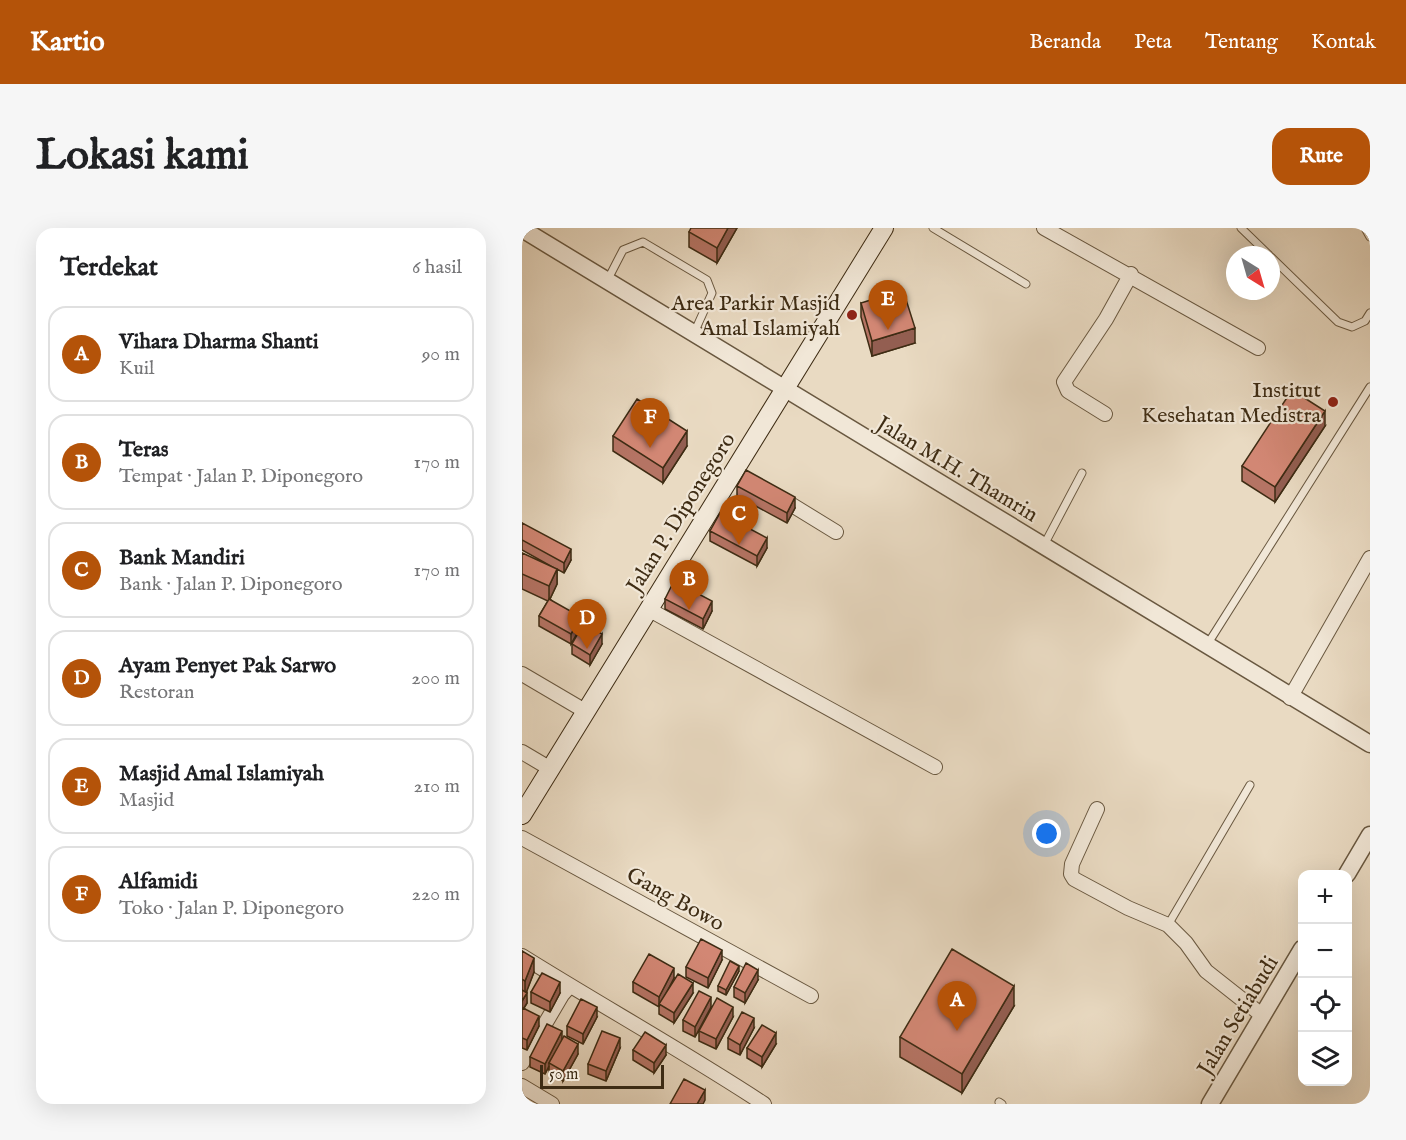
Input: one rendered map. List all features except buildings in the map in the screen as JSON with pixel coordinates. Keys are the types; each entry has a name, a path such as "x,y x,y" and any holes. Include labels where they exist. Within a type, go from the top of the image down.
{"main road":[{"name":"Jalan P. Diponegoro","path":"522,815 648,609 741,473 783,388 884,228"}],"street":[{"path":"1044,228 1131,274 1258,348"},
{"name":"Jalan M.H. Thamrin","path":"523,230 1207,645 1290,698 1370,744"},
{"path":"1105,414 1068,391 1064,382 1106,319 1131,274"},
{"path":"766,489 836,532"},
{"path":"1290,698 1370,558"},
{"path":"648,609 934,767"},
{"path":"522,675 585,711"},
{"path":"522,752 549,768"},
{"path":"1097,809 1072,864 1074,879 1128,908 1168,925 1186,943 1206,971 1263,1016"},
{"path":"1349,870 1370,835"},
{"name":"Gang Bowo","path":"522,838 811,996"},
{"path":"522,956 569,987 712,1070 764,1104"},
{"name":"Jalan Setiabudi","path":"1210,1104 1298,956"},
{"path":"522,1063 569,987"},
{"path":"522,1086 552,1104"}],"lane":[{"path":"933,228 1026,284"},
{"path":"1241,228 1260,246"},
{"path":"1365,228 1370,237"},
{"path":"607,281 623,250 643,242 707,280 712,293 693,334"},
{"path":"1280,266 1338,322 1352,327 1367,324 1370,313"},
{"path":"1207,645 1367,398 1370,387"},
{"path":"1043,546 1082,473"},
{"path":"1168,925 1250,785"}],"place":[{"name":"Area Parkir Masjid Amal Islamiyah","path":"852,315"},
{"name":"Masjid Amal Islamiyah","path":"888,330"},
{"name":"Institut Kesehatan Medistra","path":"1333,402"},
{"name":"Alfamidi","path":"650,448"},
{"name":"Bank Mandiri","path":"739,545"},
{"name":"Teras","path":"689,610"},
{"name":"Ayam Penyet Pak Sarwo","path":"587,649"},
{"name":"Vihara Dharma Shanti","path":"957,1031"}]}
